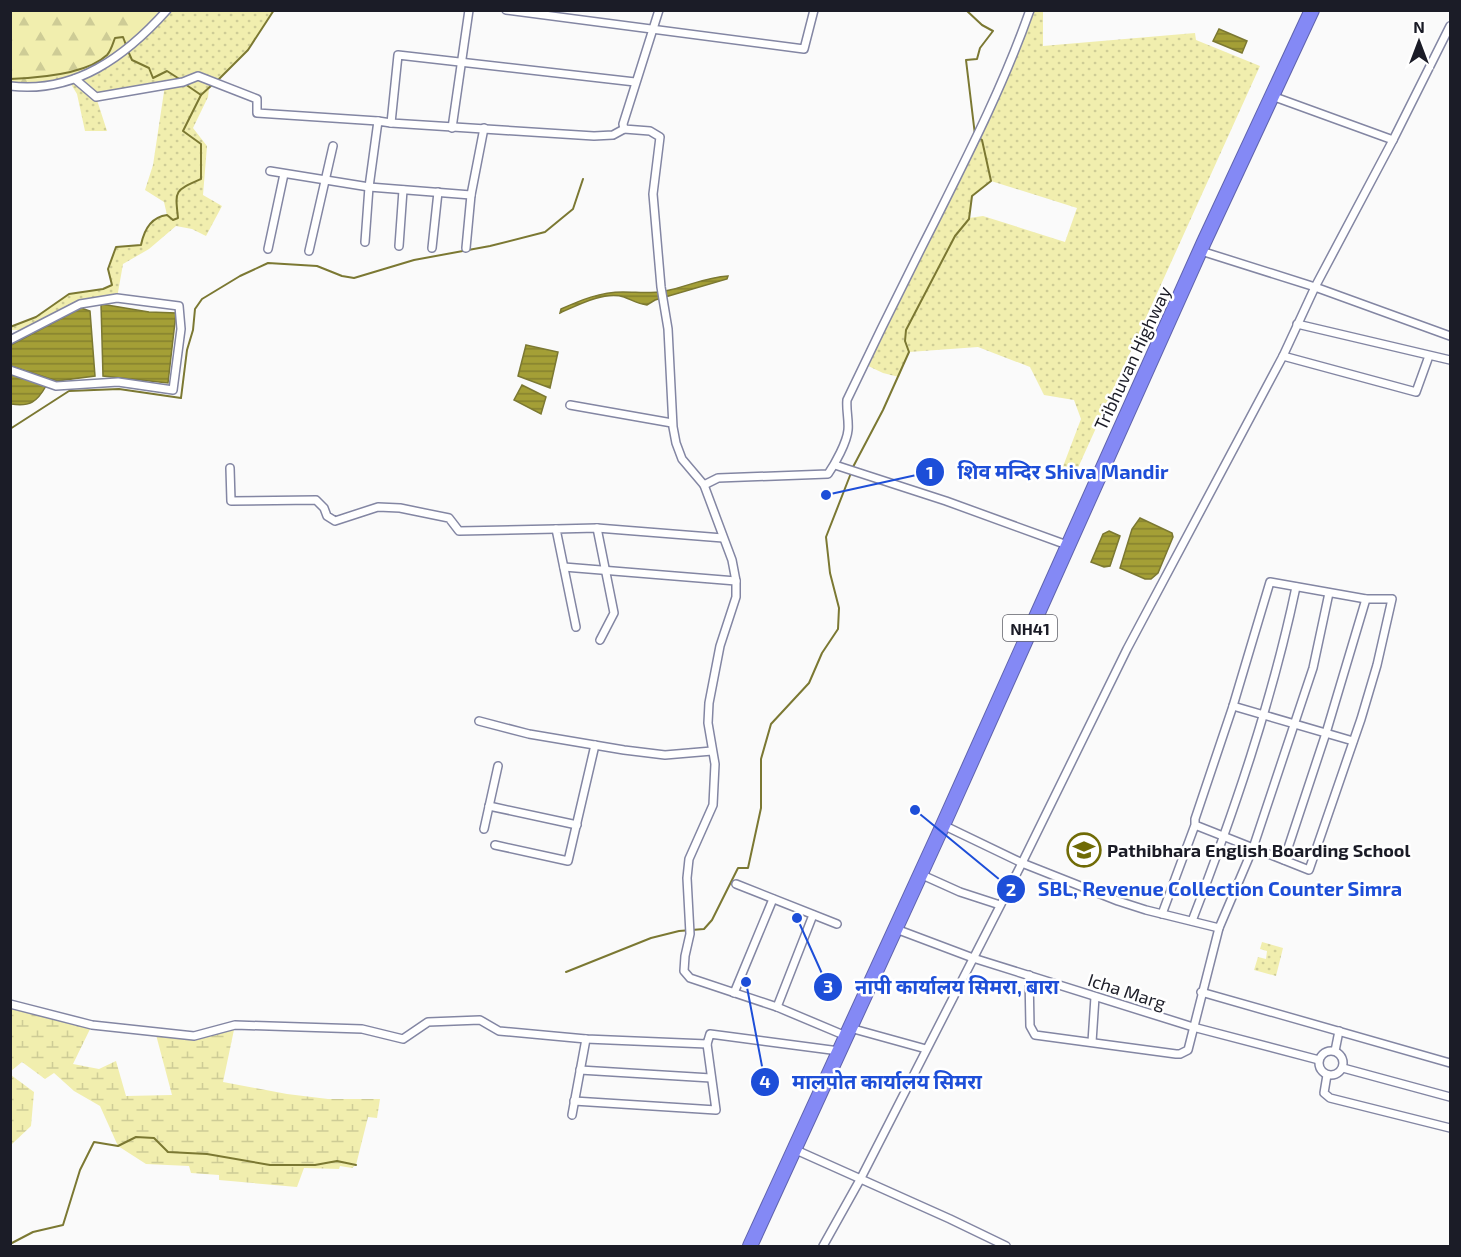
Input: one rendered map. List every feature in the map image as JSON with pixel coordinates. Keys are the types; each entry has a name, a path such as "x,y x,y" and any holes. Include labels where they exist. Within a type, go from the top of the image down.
{"highway":[{"name":"Tribhuvan Highway","path":"750,1246 796,1150 1067,545 1312,10"}],"street":[{"path":"10,86 37,87 88,75 133,45 167,10"},
{"path":"452,128 469,10"},
{"path":"506,10 804,50 814,10"},
{"path":"624,129 623,124 635,82 659,10"},
{"path":"704,485 718,478 828,474 835,465 848,430 847,400 977,137 1017,47 1030,10"},
{"path":"823,1246 861,1178 1075,759 1122,659 1282,356 1315,287 1450,26"},
{"path":"392,123 398,55 635,82"},
{"path":"75,79 96,97 183,82 198,76 257,99 257,113 594,136 613,135 624,129 650,131 660,137 653,194 661,287 671,363 672,423 682,459 704,485 732,560 736,581 736,597 720,646 709,703 708,723 715,764 713,805 689,859 687,878 690,930 684,971 690,978 848,1032 926,1049"},
{"path":"1272,96 1393,140"},
{"path":"365,242 369,187 378,121"},
{"path":"466,248 471,195 484,128"},
{"path":"309,251 333,146"},
{"path":"270,171 369,187 471,195"},
{"path":"268,249 284,174"},
{"path":"399,246 403,190"},
{"path":"432,248 438,192"},
{"path":"1201,251 1315,287 1450,336"},
{"path":"10,340 80,304 117,298 179,306 181,329 173,390 118,382 56,386 10,370"},
{"path":"1298,324 1450,360"},
{"path":"1282,356 1416,392 1429,356"},
{"path":"570,405 672,423"},
{"path":"835,465 946,501 1067,545"},
{"path":"230,468 231,501 316,500 324,508 327,516 335,521 378,507 400,508 449,518 459,531 597,528 723,538"},
{"path":"597,528 614,613 600,640"},
{"path":"556,529 576,627"},
{"path":"564,567 736,581"},
{"path":"1162,914 1195,825 1270,582 1366,599 1392,599 1377,665 1309,870 1195,825"},
{"path":"1192,921 1224,836 1263,714 1282,651 1296,587"},
{"path":"1029,975 1032,1032 1041,1036 1180,1054 1188,1050 1219,928 1253,848 1313,668 1329,593"},
{"path":"1284,860 1326,733 1366,599"},
{"path":"1233,706 1353,741"},
{"path":"479,721 529,734 665,755 712,751"},
{"path":"495,845 568,861 595,745"},
{"path":"484,829 498,766"},
{"path":"489,806 577,825"},
{"path":"943,825 1022,863 1118,900 1219,928"},
{"path":"920,874 960,892 1000,905"},
{"path":"736,884 837,924"},
{"path":"734,993 773,898"},
{"path":"777,1007 813,915"},
{"name":"Icha Marg","path":"896,929 973,958 1193,1028 1319,1060"},
{"path":"1201,992 1450,1063"},
{"path":"1092,1042 1095,997"},
{"path":"10,1004 92,1025 194,1036 235,1025 362,1029 403,1040 428,1022 480,1020 499,1031 586,1039 707,1044"},
{"path":"1335,1051 1339,1031"},
{"path":"574,1101 716,1110 707,1044 710,1034 839,1051"},
{"path":"572,1114 586,1039"},
{"path":"1335,1051 1343,1060 1343,1068 1336,1075 1327,1075 1320,1069 1319,1060 1323,1054 1335,1051"},
{"path":"1343,1068 1450,1097"},
{"path":"580,1070 711,1078"},
{"path":"1327,1075 1324,1093 1330,1098 1450,1128"},
{"path":"796,1150 1006,1246"}],"green space":[{"path":"11,11 167,11 133,45 69,81 11,86"},
{"path":"167,11 274,11 248,50 209,89 208,97 193,128 207,146 203,195 222,206 206,236 192,229 176,226 149,249 123,264 117,298 80,304 30,330 11,330 10,327 34,318 69,294 103,289 112,285 108,269 116,247 140,245 152,221 167,215 164,202 145,190 153,165 165,85 96,97 107,131 85,131 77,94 69,81"},
{"path":"1030,11 1043,11 1043,46 1195,33 1196,40 1260,66 1072,481 1059,477 1081,419 1074,400 1044,395 1030,367 978,347 909,352 899,377 883,373 864,364 979,134","holes":["991,181 1077,208 1065,242 983,216 969,218 972,196"]},
{"path":"1262,942 1283,948 1276,976 1254,970 1258,957 1266,959 1267,951 1260,949"},
{"path":"10,1004 92,1025 73,1064 99,1069 116,1061 126,1096 172,1095 155,1031 194,1036 235,1025 223,1082 328,1099 380,1099 377,1118 368,1117 356,1165 352,1168 340,1166 339,1169 304,1168 297,1187 219,1180 219,1175 191,1173 189,1166 146,1164 118,1146 100,1106 74,1091 54,1073 45,1079 22,1062 11,1071"},
{"path":"11,1075 34,1092 31,1126 11,1145"}],"shaded area":[{"path":"1219,29 1247,41 1242,53 1213,41"},
{"path":"728,276 727,279 655,300 647,305 624,297 608,296 591,300 560,313 561,309 599,295 615,292 660,292"},
{"path":"101,304 149,312 176,313 168,383 103,376"},
{"path":"81,308 90,311 95,376 57,381 11,366 11,345"},
{"path":"526,345 558,352 550,388 518,376"},
{"path":"10,372 46,386 36,400 23,405 11,404"},
{"path":"522,385 546,397 541,414 514,400"},
{"path":"1140,518 1172,533 1173,537 1158,573 1151,579 1145,579 1120,568 1132,529"},
{"path":"1109,531 1120,536 1110,566 1104,567 1091,562 1103,534"}],"waterway":[{"path":"218,80 248,50 274,10"},
{"path":"966,10 982,25 993,31 980,48 977,59 966,60 975,135"},
{"path":"10,79 75,71 107,55 115,38 123,37 126,45"},
{"path":"128,51 132,60 149,68 153,78 167,71 181,80"},
{"path":"185,84 201,95 213,84"},
{"path":"10,327 36,317 69,294 103,289 112,285 108,269 116,247 141,245 146,229 161,216 167,215 173,220 178,218 178,192 201,179 201,144 183,131 201,95"},
{"path":"853,467 883,410 909,352 905,341 906,330 955,236 969,219 972,196 991,181 982,140 979,138"},
{"path":"10,429 69,391 119,389 181,398 195,309 202,299 240,276 268,263 317,266 354,278 414,260 490,246 545,232 573,209 583,179"},
{"path":"566,972 651,938 679,931 704,929 712,920 738,868 748,868 761,808 761,759 771,724 809,683 822,653 838,629 839,608 830,573 826,537 851,473"},
{"path":"10,1244 33,1232 63,1225 80,1170 94,1142 118,1146 136,1137 154,1138 168,1152 207,1154 270,1165 315,1165 337,1161 356,1165"}],"place":[{"name":"शिव मन्दिर Shiva Mandir","path":"826,495"},
{"name":"SBL, Revenue Collection Counter Simra","path":"915,810"},
{"name":"Pathibhara English Boarding School","path":"1084,850"},
{"name":"नापी कार्यालय सिमरा, बारा","path":"797,918"},
{"name":"मालपोत कार्यालय सिमरा","path":"746,982"}]}
